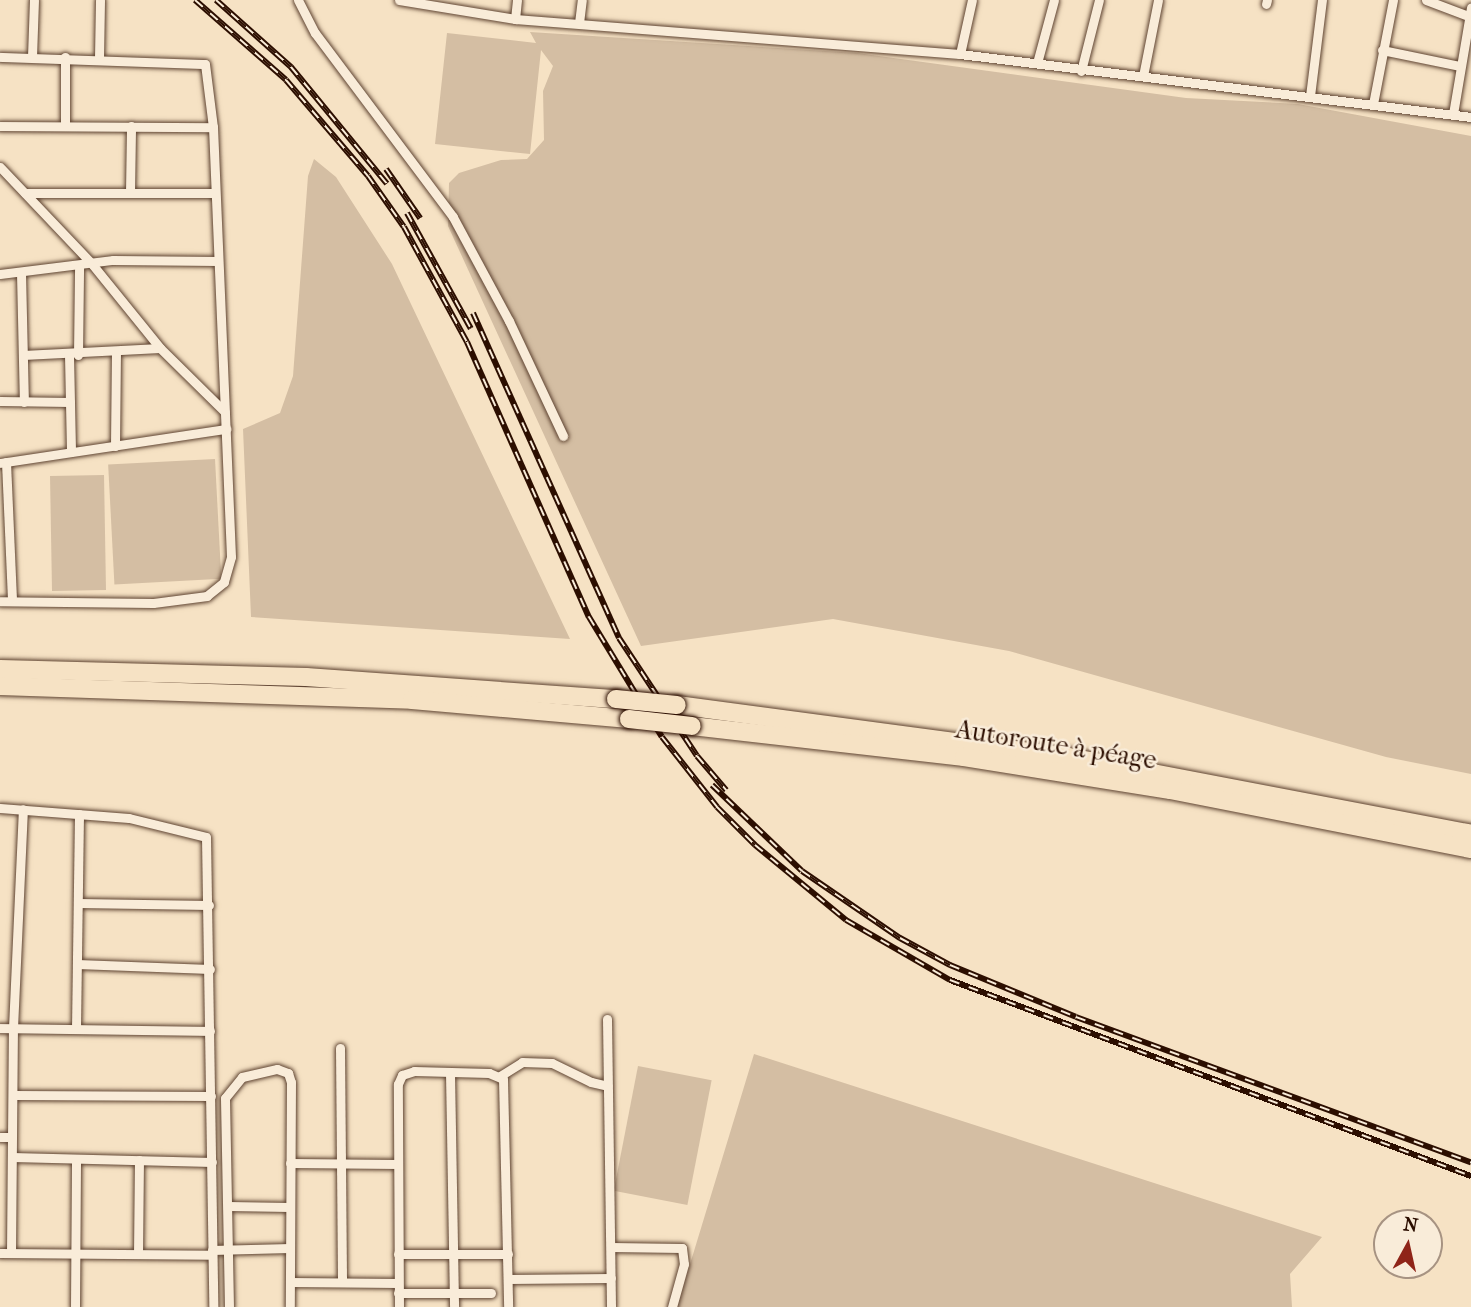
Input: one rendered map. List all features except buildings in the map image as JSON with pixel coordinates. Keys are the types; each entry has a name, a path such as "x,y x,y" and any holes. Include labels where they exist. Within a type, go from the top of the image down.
{"highway":[{"path":"0,669 306,677 677,705 1095,761 1471,834"},
{"name":"Autoroute à péage","path":"0,686 412,700 629,719 977,759 1170,790 1471,849"}],"street":[{"path":"32,57 34,0"},
{"path":"99,58 100,0"},
{"path":"298,0 314,33 453,217 509,321 563,436"},
{"path":"399,0 440,4 515,19 960,54 1471,117"},
{"path":"515,19 517,0"},
{"path":"579,23 582,0"},
{"path":"960,54 972,0"},
{"path":"1037,63 1054,0"},
{"path":"1081,71 1099,0"},
{"path":"1143,76 1158,0"},
{"path":"1310,96 1322,0"},
{"path":"1373,104 1393,0"},
{"path":"1426,0 1470,14 1453,114"},
{"path":"1382,50 1461,66"},
{"path":"0,57 99,58 205,64 212,127 231,558 229,571 215,593 153,603 12,599 0,601"},
{"path":"65,57 65,126"},
{"path":"0,126 212,127"},
{"path":"130,193 131,126"},
{"path":"0,167 92,264 160,348 225,412"},
{"path":"25,193 215,193"},
{"path":"0,274 79,267 113,260 218,261"},
{"path":"71,452 70,402 79,267"},
{"path":"21,273 24,401"},
{"path":"23,355 116,354 160,348"},
{"path":"115,446 116,354"},
{"path":"0,401 70,402"},
{"path":"12,599 3,463 226,429"},
{"path":"0,808 160,823 206,837 213,1307"},
{"path":"11,1253 13,1028 23,809"},
{"path":"76,1030 79,814"},
{"path":"78,903 209,905"},
{"path":"77,964 210,968"},
{"path":"607,1019 611,1307"},
{"path":"0,1028 210,1031"},
{"path":"340,1048 342,1282"},
{"path":"398,1307 399,1078 414,1071 499,1076 522,1062 537,1062 552,1063 591,1082 608,1086"},
{"path":"229,1307 226,1098 232,1085 250,1073 277,1069 290,1077 290,1307"},
{"path":"450,1073 454,1307"},
{"path":"499,1076 505,1084 508,1307"},
{"path":"13,1095 211,1096"},
{"path":"0,1137 12,1137"},
{"path":"12,1157 212,1161"},
{"path":"75,1307 76,1159"},
{"path":"138,1254 139,1160"},
{"path":"290,1163 398,1164"},
{"path":"228,1206 289,1208"},
{"path":"611,1247 678,1247 685,1251 672,1307"},
{"path":"0,1253 212,1253 290,1248"},
{"path":"398,1254 508,1254"},
{"path":"508,1279 611,1278"},
{"path":"290,1282 342,1282 454,1294 491,1293"}],"shaded area":[{"path":"530,32 857,53 1186,98 1298,104 1471,136 1471,774 1386,757 1009,651 833,619 641,646 448,226 449,183 459,173 501,160 527,159 544,140 543,91 553,66 541,50 530,154 435,144 447,33 536,43"},
{"path":"314,159 336,177 392,264 570,639 251,617 243,429 280,413 293,376 308,176"},
{"path":"215,459 221,579 114,584 108,465"},
{"path":"104,475 106,590 52,591 50,476"},
{"path":"754,1054 1322,1237 1290,1274 1292,1307 677,1307"},
{"path":"638,1066 712,1080 687,1205 614,1191"}],"railway":[{"path":"195,0 286,80 368,176 404,227 467,342 589,617 662,737 717,807 755,845 846,920 950,980 1471,1176"},
{"path":"216,0 291,67 387,184"},
{"path":"386,169 420,218"},
{"path":"407,213 471,329"},
{"path":"473,313 619,638 697,756 726,790"},
{"path":"712,785 802,871 900,938 950,965 1076,1017 1471,1162"}]}
